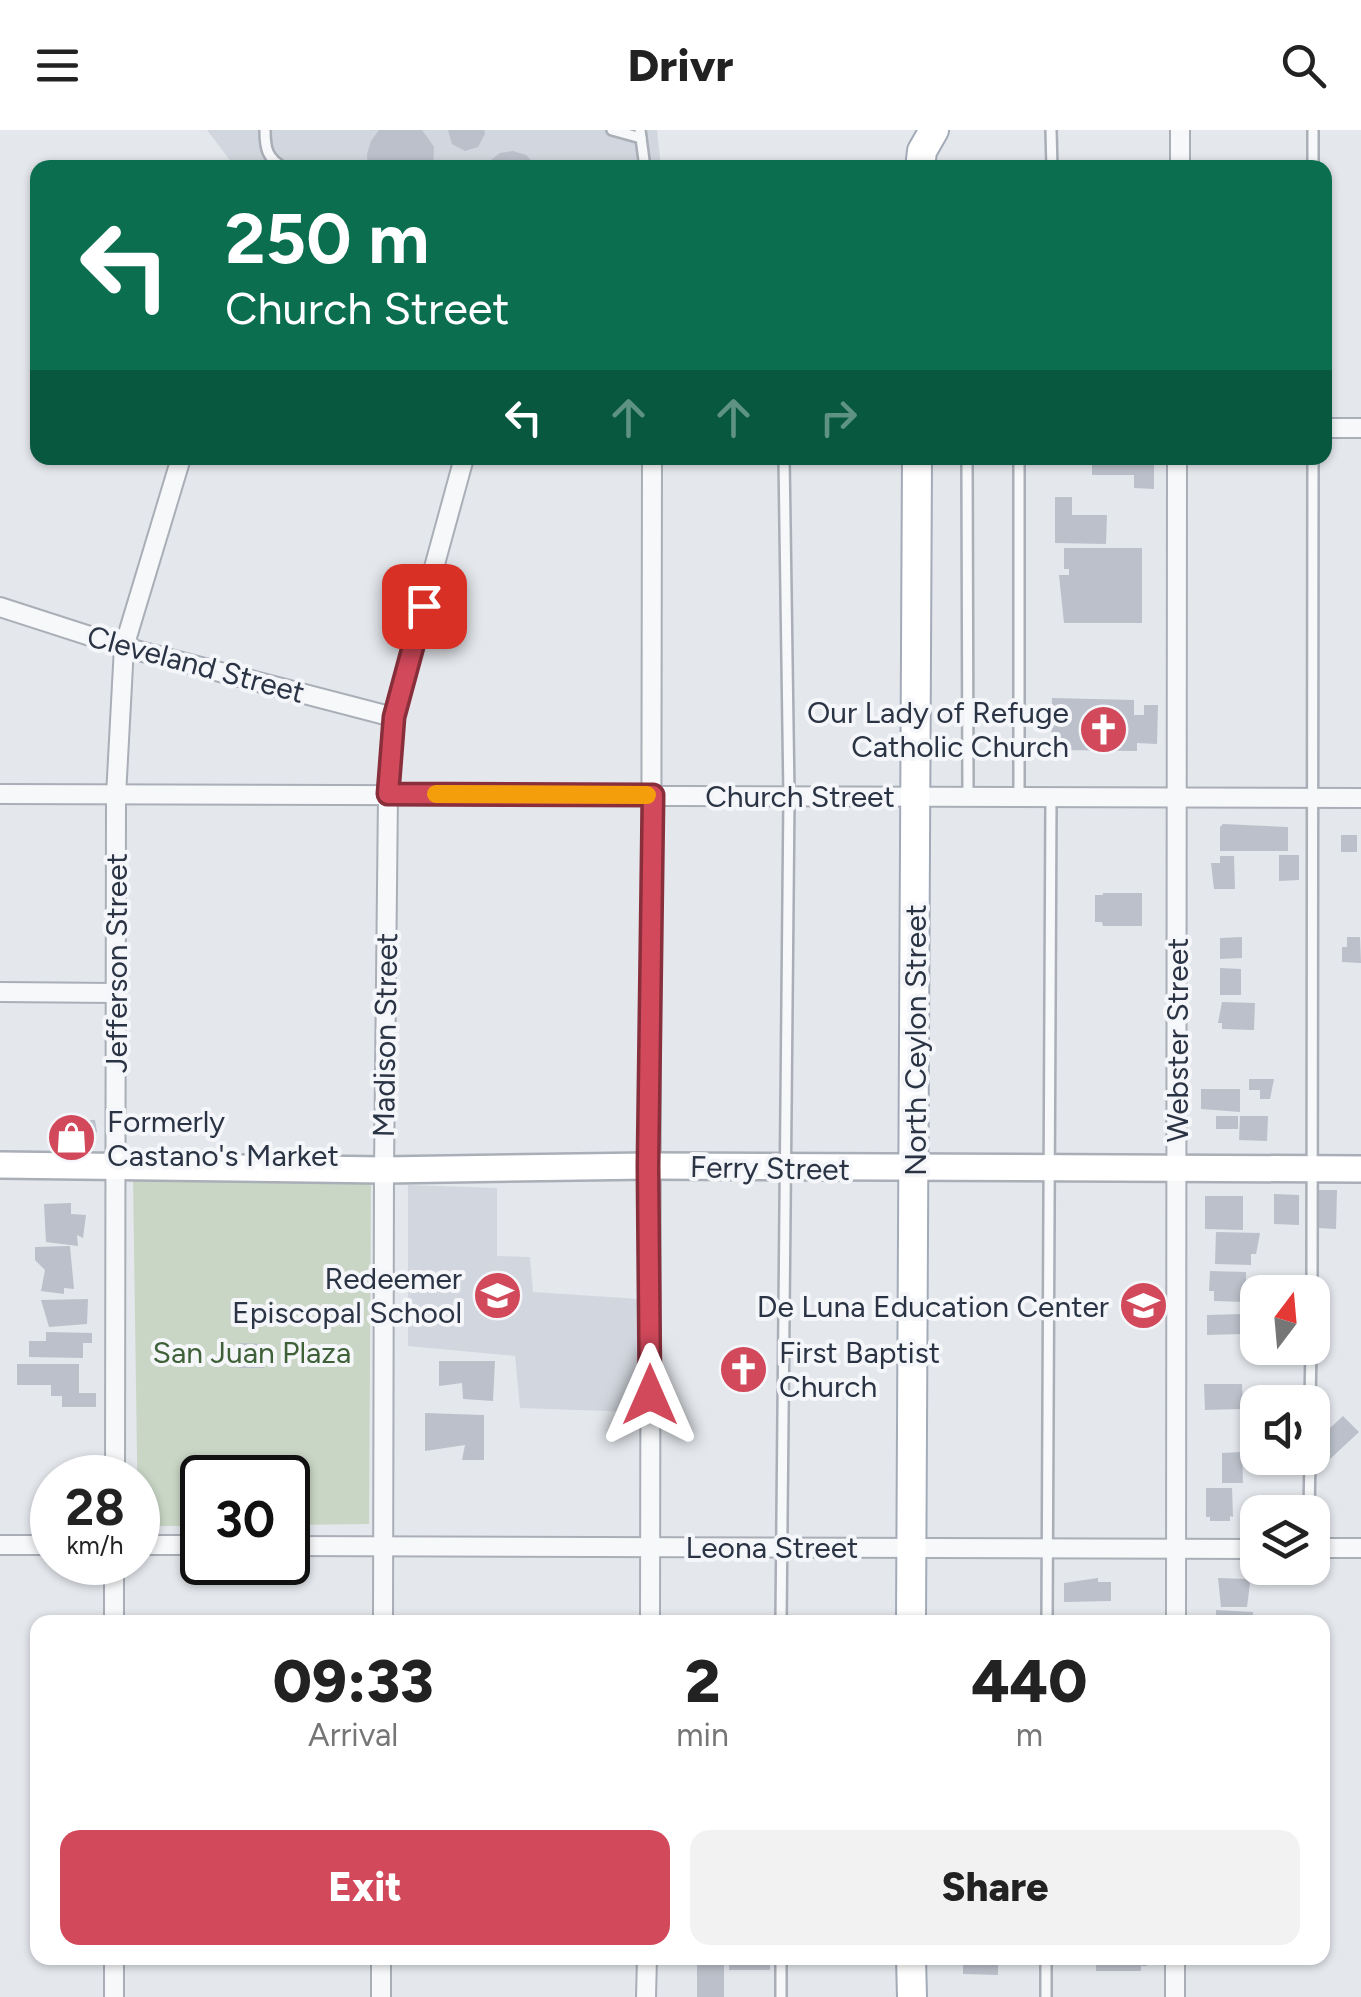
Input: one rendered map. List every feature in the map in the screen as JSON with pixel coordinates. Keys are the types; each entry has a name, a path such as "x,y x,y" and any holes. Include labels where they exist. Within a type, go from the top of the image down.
{"main road":[{"path":"921,160 934,130"},
{"name":"North Ceylon Street","path":"911,1615 917,465"},
{"path":"912,1965 912,1997"}],"street":[{"path":"1180,130 1180,160"},
{"path":"1332,428 1361,428"},
{"name":"Jefferson Street","path":"115,1455 116,796 124,647 179,465"},
{"name":"Madison Street","path":"383,1615 388,794 394,717 462,465"},
{"path":"650,1615 652,465"},
{"name":"Webster Street","path":"1176,465 1176,1615"},
{"name":"Cleveland Street","path":"0,608 124,647 394,717"},
{"name":"Church Street","path":"0,794 1361,798"},
{"path":"0,992 116,992"},
{"name":"Ferry Street","path":"0,1165 384,1170 648,1166 1361,1169"},
{"path":"0,1546 30,1545"},
{"name":"Leona Street","path":"310,1546 1240,1548"},
{"path":"1330,1548 1361,1548"},
{"path":"114,1585 114,1615"},
{"path":"114,1965 114,1997"},
{"path":"380,1997 381,1965"},
{"path":"646,1965 646,1997"},
{"path":"1175,1965 1175,1997"}],"lane":[{"path":"265,130 265,147 271,160"},
{"path":"612,130 641,134 644,160"},
{"path":"1052,130 1052,160"},
{"path":"1313,130 1313,160"},
{"path":"780,1615 789,796 784,465"},
{"path":"967,465 968,797"},
{"path":"1018,796 1020,465"},
{"path":"1312,1275 1313,465"},
{"path":"1047,1615 1051,796"},
{"path":"781,1965 781,1997"},
{"path":"1046,1965 1046,1997"}],"shaded area":[{"path":"207,130 657,130 660,160 230,160"},
{"name":"Redeemer Episcopal School","path":"408,1185 497,1188 497,1256 530,1257 533,1292 639,1299 636,1412 520,1408 515,1356 408,1346"}],"green space":[{"name":"San Juan Plaza","path":"133,1177 371,1180 369,1524 310,1525 310,1455 180,1455 180,1526 160,1526 160,1455 137,1455"}],"building":[{"path":"379,130 422,130 434,147 433,160 367,160 371,141"},
{"path":"448,130 484,130 485,134 478,147 465,151 452,144"},
{"path":"513,151 531,160 491,160 500,153"},
{"path":"1092,465 1154,465 1154,489 1134,488 1134,475 1092,475"},
{"path":"1055,497 1072,497 1072,515 1107,515 1106,544 1055,543"},
{"path":"1064,548 1142,548 1142,623 1064,623 1059,575 1069,575 1069,569 1064,569"},
{"name":"Our Lady of Refuge Catholic Church","path":"1052,698 1134,700 1134,715 1144,715 1144,705 1158,705 1157,744 1137,743 1137,751 1062,750 1062,758 1051,758"},
{"path":"1223,824 1288,827 1288,851 1220,851"},
{"path":"1341,835 1357,835 1357,852 1341,852"},
{"path":"1279,855 1299,855 1299,880 1279,881"},
{"path":"1220,856 1234,856 1235,889 1214,889 1211,863 1220,863"},
{"path":"1142,893 1142,926 1103,926 1102,922 1095,922 1095,895"},
{"path":"1242,937 1242,958 1220,959 1220,938"},
{"path":"1347,937 1360,937 1361,963 1342,962"},
{"path":"1220,968 1241,969 1241,995 1220,995"},
{"path":"1222,1002 1255,1003 1254,1030 1222,1029 1222,1023 1218,1023"},
{"path":"1249,1079 1274,1079 1270,1099 1260,1099 1260,1090 1249,1090"},
{"path":"1201,1089 1240,1089 1240,1112 1201,1109"},
{"path":"1216,1116 1238,1116 1238,1129 1216,1129"},
{"path":"1240,1116 1268,1116 1267,1141 1239,1140"},
{"name":"Formerly Castano's Market","path":"54,1120 95,1120 97,1132 84,1146 53,1144"},
{"path":"1318,1190 1337,1190 1336,1229 1318,1228"},
{"path":"1274,1194 1299,1195 1299,1225 1274,1224"},
{"path":"1205,1196 1243,1196 1243,1230 1205,1229"},
{"path":"71,1203 71,1214 86,1215 83,1238 77,1235 78,1246 46,1242 44,1204"},
{"path":"1216,1232 1260,1233 1251,1265 1215,1264"},
{"path":"70,1246 74,1289 64,1288 64,1294 41,1291 45,1270 35,1260 35,1247"},
{"path":"1210,1271 1246,1272 1240,1275 1240,1302 1214,1301 1214,1291 1209,1291"},
{"path":"88,1299 87,1324 49,1327 41,1300"},
{"path":"1240,1314 1240,1334 1207,1335 1207,1315"},
{"path":"46,1332 92,1333 92,1343 83,1343 83,1358 29,1357 29,1341 46,1341"},
{"path":"239,1343 264,1344 264,1368 239,1368"},
{"path":"439,1361 495,1361 493,1401 463,1399 462,1383 439,1386"},
{"path":"17,1364 79,1364 79,1393 96,1393 96,1407 62,1407 62,1396 51,1396 51,1385 17,1385"},
{"path":"1204,1384 1242,1384 1240,1409 1205,1410"},
{"path":"425,1413 484,1415 484,1460 462,1460 465,1445 425,1451"},
{"path":"1343,1416 1359,1432 1330,1459 1330,1428"},
{"path":"1240,1452 1243,1483 1222,1483 1222,1453"},
{"path":"1206,1488 1232,1488 1230,1521 1210,1521 1206,1517"},
{"path":"1098,1578 1098,1582 1111,1582 1111,1601 1064,1602 1064,1583"},
{"path":"1218,1578 1240,1579 1240,1585 1250,1585 1247,1607 1221,1607"},
{"path":"1216,1610 1253,1612 1253,1615 1216,1615"},
{"path":"697,1965 724,1965 724,1997 697,1997"},
{"path":"729,1965 770,1965 770,1970 729,1970"},
{"path":"963,1965 998,1965 998,1975 963,1974"},
{"path":"1096,1965 1147,1965 1141,1966 1141,1971 1096,1971"}],"slow traffic":[{"path":"436,794 647,795"}],"place":[{"name":"Our Lady of Refuge Catholic Church","path":"1104,729"},
{"name":"Formerly Castano's Market","path":"72,1138"},
{"name":"Redeemer Episcopal School","path":"497,1295"},
{"name":"De Luna Education Center","path":"1144,1306"},
{"name":"First Baptist Church","path":"744,1369"}],"route":[{"path":"424,606 394,717 388,794 653,795 648,1166 650,1395"}]}
